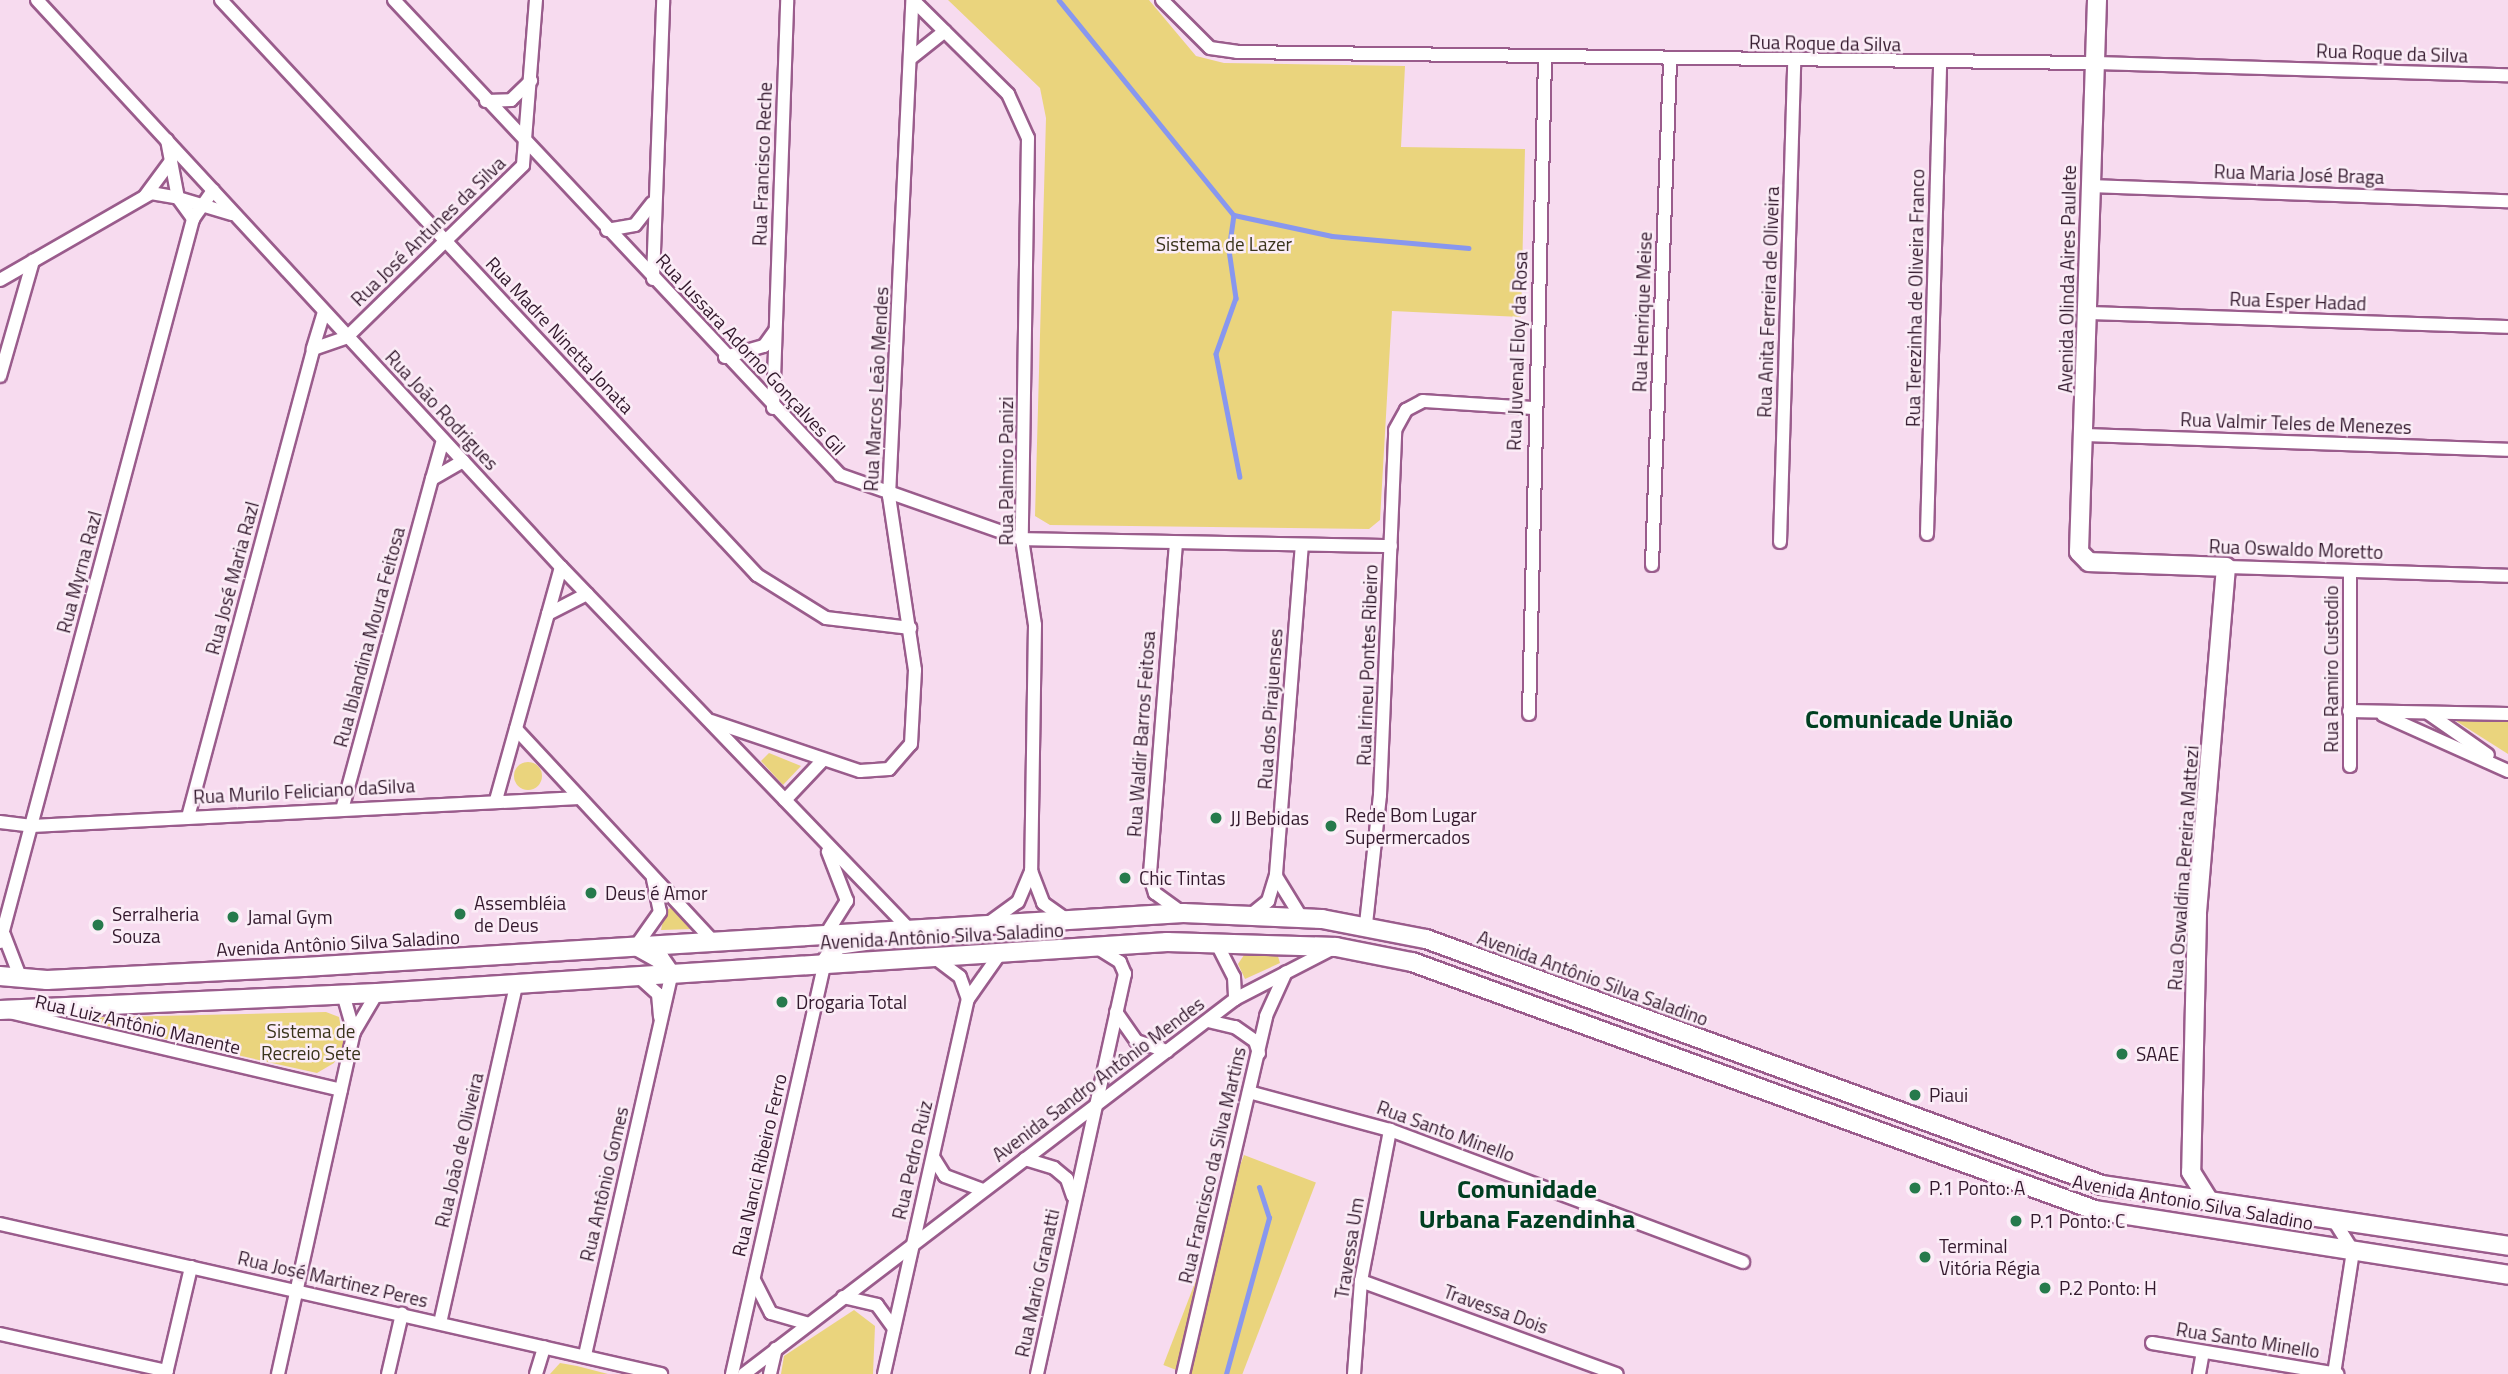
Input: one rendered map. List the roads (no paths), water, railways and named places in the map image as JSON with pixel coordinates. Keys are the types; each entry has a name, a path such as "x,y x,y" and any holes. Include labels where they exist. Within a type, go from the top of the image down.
{"main road":[{"name":"Avenida Olinda Aires Paulete","path":"2082,557 2089,186 2097,0"},
{"name":"Rua Oswaldo Moretto","path":"2082,557 2226,567"},
{"name":"Rua Oswaldina Pereira Mattezi","path":"2191,1172 2197,915 2226,567"},
{"name":"Avenida Antônio Silva Saladino","path":"712,940 989,922 1187,914 1252,914 1366,924 1426,939 1968,1137"},
{"path":"1187,914 1216,942 1336,947"},
{"path":"824,965 845,943 958,934 989,922"},
{"path":"645,946 712,940"},
{"name":"Avenida Antônio Silva Saladino","path":"377,993 1216,942"},
{"name":"Avenida Antônio Silva Saladino","path":"0,976 21,979 304,967 645,946"},
{"path":"645,946 660,959 671,975"},
{"name":"Avenida Antonio Silva Saladino","path":"1336,947 1412,962 1880,1135 2095,1210 2508,1275"},
{"path":"304,967 336,978 343,994"},
{"path":"4,1011 377,993"},
{"name":"Avenida Antonio Silva Saladino","path":"1968,1137 2102,1185 2508,1247"},
{"path":"2173,1196 2191,1172 2210,1201"}],"street":[{"name":"Rua João Rodrigues","path":"37,0 561,567 908,928"},
{"name":"Rua Madre Ninetta Jonata","path":"220,0 757,575 826,618 910,628"},
{"name":"Rua Jussara Adorno Gonçalves Gil","path":"394,0 528,148 773,408 840,475 889,496 1022,539 1391,546"},
{"path":"410,0 410,16"},
{"path":"528,148 536,0"},
{"path":"653,279 663,0"},
{"name":"Rua Francisco Reche","path":"773,408 788,0"},
{"path":"911,58 945,31 913,0"},
{"name":"Rua Marcos Leão Mendes","path":"708,720 823,760 877,772 903,760 915,704 910,628 889,496 913,0"},
{"name":"Rua Roque da Silva","path":"1163,0 1210,48 1545,59 1940,64 2094,63 2508,75"},
{"name":"Rua Palmiro Panizi","path":"945,31 1020,115 1028,138 1022,539 1035,625 1031,870 1043,903 1068,920"},
{"name":"Rua Juvenal Eloy da Rosa","path":"1529,714 1526,645 1545,59"},
{"name":"Rua Henrique Meise","path":"1652,565 1670,61"},
{"name":"Rua Anita Ferreira de Oliveira","path":"1780,542 1794,62"},
{"name":"Rua Terezinha de Oliveira Franco","path":"1927,534 1940,64"},
{"path":"486,101 511,100 531,81"},
{"path":"167,140 178,198 193,219 221,210"},
{"name":"Rua José Antunes da Silva","path":"347,337 523,165 528,148"},
{"path":"0,280 145,196 171,161"},
{"name":"Rua Maria José Braga","path":"2089,186 2508,201"},
{"name":"Rua Myrna Razl","path":"21,979 2,939 193,219 202,202 213,190"},
{"path":"145,196 202,202 237,216"},
{"path":"607,230 635,225 654,197"},
{"path":"0,376 4,351 33,261"},
{"name":"Rua José Maria Razl","path":"188,817 324,312"},
{"name":"Rua Esper Hadad","path":"2088,313 2508,327"},
{"path":"725,357 764,346 775,330"},
{"path":"313,349 347,337"},
{"name":"Rua Irineu Pontes Ribeiro","path":"1366,924 1380,795 1395,430 1406,410 1423,401 1535,408"},
{"name":"Rua Valmir Teles de Menezes","path":"2084,435 2508,450"},
{"name":"Rua Iblandina Moura Feitosa","path":"343,806 443,440"},
{"path":"432,479 463,461"},
{"name":"Rua Waldir Barros Feitosa","path":"1176,543 1150,877 1155,893 1187,914"},
{"name":"Rua dos Pirajuenses","path":"1252,914 1268,901 1276,874 1301,546"},
{"path":"496,800 561,567"},
{"name":"Rua Oswaldo Moretto","path":"2226,567 2508,576"},
{"name":"Rua Ramiro Custodio","path":"2350,573 2350,766"},
{"path":"548,614 587,594"},
{"path":"2350,711 2508,714"},
{"path":"2377,712 2508,770"},
{"path":"2427,712 2508,770"},
{"path":"516,729 712,940"},
{"path":"785,800 823,760"},
{"name":"Rua Murilo Feliciano daSilva","path":"0,822 32,825 343,806 579,798"},
{"name":"Rua João Rodrigues","path":"823,842 847,901 828,931"},
{"name":"Rua Palmiro Panizi","path":"989,922 1018,902 1031,870"},
{"path":"645,946 660,912 650,872"},
{"name":"Rua dos Pirajuenses","path":"1276,874 1287,903 1301,917"},
{"path":"1216,942 1234,977 1236,999"},
{"name":"Avenida Sandro Antônio Mendes","path":"744,1374 807,1323 1236,999 1288,969 1336,947"},
{"name":"Rua Mario Granatti","path":"1037,1374 1124,967 1098,948"},
{"name":"Rua Pedro Ruiz","path":"884,1374 968,999 999,955"},
{"path":"935,958 960,977 968,999"},
{"name":"Rua Nanci Ribeiro Ferro","path":"732,1374 824,965"},
{"name":"Rua Francisco da Silva Martins","path":"1183,1374 1272,994 1288,969"},
{"name":"Rua Antônio Gomes","path":"668,1003 696,974"},
{"name":"Rua Antônio Gomes","path":"585,1356 661,1021 668,1003 671,975"},
{"name":"Rua Antônio Gomes","path":"639,977 658,994 661,1021"},
{"name":"Rua João de Oliveira","path":"440,1323 516,985"},
{"path":"278,1374 354,1032 377,993"},
{"path":"343,994 354,1032"},
{"name":"Rua Luiz Antônio Manente","path":"4,1011 341,1090"},
{"path":"1116,1012 1136,1041 1167,1051"},
{"path":"1208,1021 1235,1027 1255,1041 1259,1053"},
{"name":"Rua Santo Minello","path":"1249,1092 1390,1130 1743,1262"},
{"name":"Travessa Um","path":"1354,1374 1361,1281 1390,1130"},
{"path":"933,1157 945,1176 983,1190"},
{"name":"Rua Mario Granatti","path":"1025,1159 1067,1179 1074,1199"},
{"path":"2332,1219 2353,1251 2335,1374"},
{"name":"Rua José Martinez Peres","path":"0,1224 658,1374"},
{"path":"0,1334 166,1372 191,1267"},
{"path":"754,1280 771,1313 807,1323"},
{"name":"Travessa Dois","path":"1361,1281 1617,1374"},
{"path":"843,1297 877,1305 894,1328"},
{"path":"388,1374 402,1314"},
{"name":"Rua Santo Minello","path":"2152,1343 2335,1374"},
{"path":"536,1374 544,1347"},
{"path":"770,1374 776,1349"},
{"path":"2199,1374 2203,1352"}],"waterway":[{"path":"1059,0 1234,215 1332,236 1468,248"},
{"path":"1234,215 1229,250 1236,298 1216,354 1240,477"},
{"path":"1226,1374 1269,1218 1259,1188"}],"place":[{"name":"JJ Bebidas","path":"1216,818"},
{"name":"Rede Bom Lugar Supermercados","path":"1331,826"},
{"name":"Chic Tintas","path":"1125,878"},
{"name":"Deus é Amor","path":"591,893"},
{"name":"Assembléia de Deus","path":"460,914"},
{"name":"Jamal Gym","path":"233,917"},
{"name":"Serralheria Souza","path":"98,925"},
{"name":"Drogaria Total","path":"782,1002"},
{"name":"SAAE","path":"2122,1054"},
{"name":"Piaui","path":"1915,1095"},
{"name":"P.1 Ponto: A","path":"1915,1188"},
{"name":"P.1 Ponto: C","path":"2016,1221"},
{"name":"Terminal Vitória Régia","path":"1925,1257"},
{"name":"P.2 Ponto: H","path":"2045,1288"}],"district":[{"name":"Comunicade União","path":"1909,719"},
{"name":"Comunidade Urbana Fazendinha","path":"1527,1204"}],"park label":[{"name":"Sistema de Lazer","path":"1224,244"},
{"name":"Sistema de Recreio Sete","path":"311,1042"}]}
